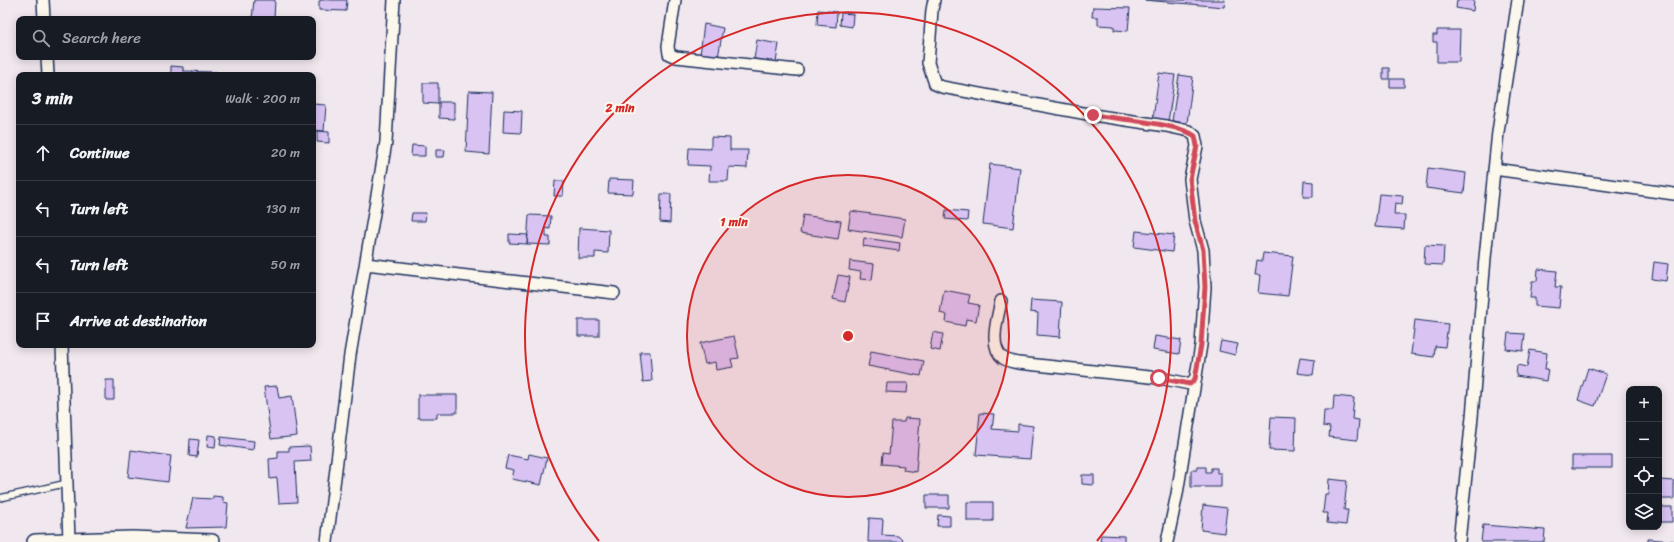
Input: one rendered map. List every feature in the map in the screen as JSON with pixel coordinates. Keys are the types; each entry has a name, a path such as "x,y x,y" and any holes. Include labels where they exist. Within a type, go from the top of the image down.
{"main road":[{"path":"34,542 132,539 212,542"}],"street":[{"path":"43,0 44,16"},
{"path":"327,542 350,355 386,142 394,0"},
{"path":"675,0 668,46 669,54 676,57 797,70"},
{"path":"934,0 928,63 935,84 942,87 1093,115 1166,126 1189,132 1195,136 1197,146 1190,179 1195,221 1203,250 1205,287 1201,345 1167,542"},
{"path":"1459,542 1498,132 1518,0"},
{"path":"46,60 48,72"},
{"path":"1494,169 1674,194"},
{"path":"366,264 614,293"},
{"path":"1001,301 996,340 997,352 1004,360 1018,363 1159,378 1190,384 1195,379"},
{"path":"62,348 69,541"}],"lane":[{"path":"0,498 68,483"}],"building":[{"path":"254,0 275,0 274,16 252,16"},
{"path":"347,0 346,11 319,10 319,1"},
{"path":"1144,0 1225,0 1224,7"},
{"path":"1457,0 1474,0 1473,11 1456,8"},
{"path":"1093,7 1130,8 1128,31 1114,30 1114,26 1098,25 1098,17 1092,17"},
{"path":"818,10 837,12 836,27 817,25"},
{"path":"841,13 853,14 852,27 840,25"},
{"path":"704,24 723,28 718,58 700,55"},
{"path":"1437,30 1460,30 1459,62 1437,62 1437,42 1433,42 1433,35 1437,35"},
{"path":"757,40 779,44 776,62 754,59"},
{"path":"171,66 183,67 183,71 217,72 171,72"},
{"path":"1383,68 1389,68 1389,79 1383,79"},
{"path":"1159,73 1175,75 1168,122 1153,119"},
{"path":"1179,75 1193,77 1187,123 1172,121"},
{"path":"1390,79 1404,79 1404,87 1390,87"},
{"path":"423,83 438,83 438,104 423,103"},
{"path":"469,91 492,92 489,154 466,152"},
{"path":"439,102 454,102 454,119 439,118"},
{"path":"316,104 326,105 324,131 316,130"},
{"path":"504,110 522,111 521,133 503,132"},
{"path":"317,131 329,132 329,143 317,142"},
{"path":"711,137 730,138 730,150 748,150 747,168 729,167 728,181 709,181 710,166 688,165 689,148 711,149"},
{"path":"412,145 425,146 425,156 411,156"},
{"path":"436,150 445,150 444,157 436,157"},
{"path":"990,164 1020,168 1013,228 983,224"},
{"path":"1428,168 1466,173 1464,193 1426,188"},
{"path":"609,179 634,180 633,194 608,193"},
{"path":"555,181 564,181 563,196 554,196"},
{"path":"1304,181 1313,182 1313,197 1303,197"},
{"path":"661,194 671,194 670,223 660,222"},
{"path":"1379,194 1403,196 1402,204 1395,203 1394,215 1405,215 1404,229 1375,227"},
{"path":"946,210 968,212 967,221 945,219"},
{"path":"851,211 905,219 902,237 848,229"},
{"path":"412,213 426,213 425,221 411,221"},
{"path":"529,215 551,216 550,229 546,228 546,237 550,237 550,245 527,244"},
{"path":"803,215 841,221 838,239 800,233"},
{"path":"579,228 609,230 608,253 595,252 595,258 578,258"},
{"path":"1136,231 1174,235 1172,252 1134,247"},
{"path":"509,234 528,235 527,244 509,243"},
{"path":"864,238 900,243 899,251 863,246"},
{"path":"1425,245 1444,246 1443,265 1424,264"},
{"path":"1263,253 1293,256 1288,296 1258,293 1260,275 1255,275 1257,260 1262,261"},
{"path":"850,261 874,264 872,280 860,279 861,272 849,270"},
{"path":"1654,262 1668,264 1666,281 1652,279"},
{"path":"1538,269 1557,271 1555,287 1561,287 1559,308 1535,306 1535,298 1530,298 1532,281 1537,281"},
{"path":"838,275 850,277 845,302 833,299"},
{"path":"944,290 970,295 968,303 979,305 976,321 966,319 965,326 946,322 947,315 940,313"},
{"path":"1031,300 1062,302 1060,337 1037,335 1038,313 1030,312"},
{"path":"578,320 599,320 599,336 578,336"},
{"path":"1415,320 1448,324 1445,347 1435,346 1434,357 1411,354"},
{"path":"933,332 943,334 940,351 930,349"},
{"path":"1508,333 1525,334 1523,351 1506,349"},
{"path":"734,336 739,358 731,359 733,367 716,370 715,362 705,364 700,343"},
{"path":"1155,336 1181,340 1179,354 1153,350"},
{"path":"1221,341 1238,344 1235,355 1219,351"},
{"path":"1530,350 1547,353 1545,369 1548,369 1546,381 1516,376 1517,365 1527,367"},
{"path":"871,351 924,361 921,376 868,366"},
{"path":"640,352 650,352 652,381 643,382"},
{"path":"1300,358 1315,360 1313,375 1297,373"},
{"path":"1588,368 1606,374 1595,406 1578,400"},
{"path":"106,380 114,380 114,400 106,400"},
{"path":"887,383 908,383 907,393 886,392"},
{"path":"277,386 279,398 292,396 297,436 271,439 264,387"},
{"path":"418,395 457,395 457,413 437,413 437,418 418,418"},
{"path":"1334,396 1354,398 1352,419 1359,420 1357,440 1329,437 1330,427 1323,426 1324,410 1333,410"},
{"path":"980,413 994,414 992,429 1018,431 1018,424 1033,426 1030,459 976,455"},
{"path":"1271,417 1296,418 1295,451 1269,450"},
{"path":"905,418 920,419 916,472 903,470 904,466 882,464 883,453 889,454 892,422 904,422"},
{"path":"208,435 216,436 215,448 207,447"},
{"path":"221,437 254,441 253,450 220,445"},
{"path":"190,439 199,440 197,457 189,456"},
{"path":"310,446 311,461 295,462 297,502 279,503 277,478 270,479 269,459 278,458 278,451 289,451 289,447"},
{"path":"131,450 171,456 168,482 128,477"},
{"path":"529,454 547,458 541,485 512,479 514,470 505,468 508,455 528,459"},
{"path":"1572,456 1612,456 1612,468 1572,468"},
{"path":"1197,467 1206,467 1206,472 1211,472 1211,468 1217,468 1217,473 1221,473 1221,487 1191,487 1191,470 1197,470"},
{"path":"1082,475 1094,475 1094,485 1082,484"},
{"path":"1329,479 1347,481 1344,510 1348,510 1346,525 1327,523 1328,513 1323,513 1325,494 1328,494"},
{"path":"1662,480 1674,481 1674,499 1662,499"},
{"path":"926,495 949,495 949,508 926,508"},
{"path":"213,496 223,497 223,502 228,503 226,527 186,528 193,498 213,499"},
{"path":"967,502 993,502 993,521 967,521"},
{"path":"1203,505 1227,508 1224,533 1201,530"},
{"path":"1662,507 1672,507 1672,522 1662,522"},
{"path":"938,515 950,516 950,526 937,526"},
{"path":"869,518 883,519 882,535 898,536 904,542 868,542"},
{"path":"1483,525 1545,530 1544,542 1481,542"},
{"path":"1101,535 1124,536 1124,542 1100,542"},
{"path":"1648,539 1674,541 1674,542 1648,542"}],"route":[{"path":"1093,115 1166,126 1189,132 1195,136 1197,146 1190,179 1195,221 1203,250 1205,287 1201,345 1195,379 1190,384 1159,378"}]}
